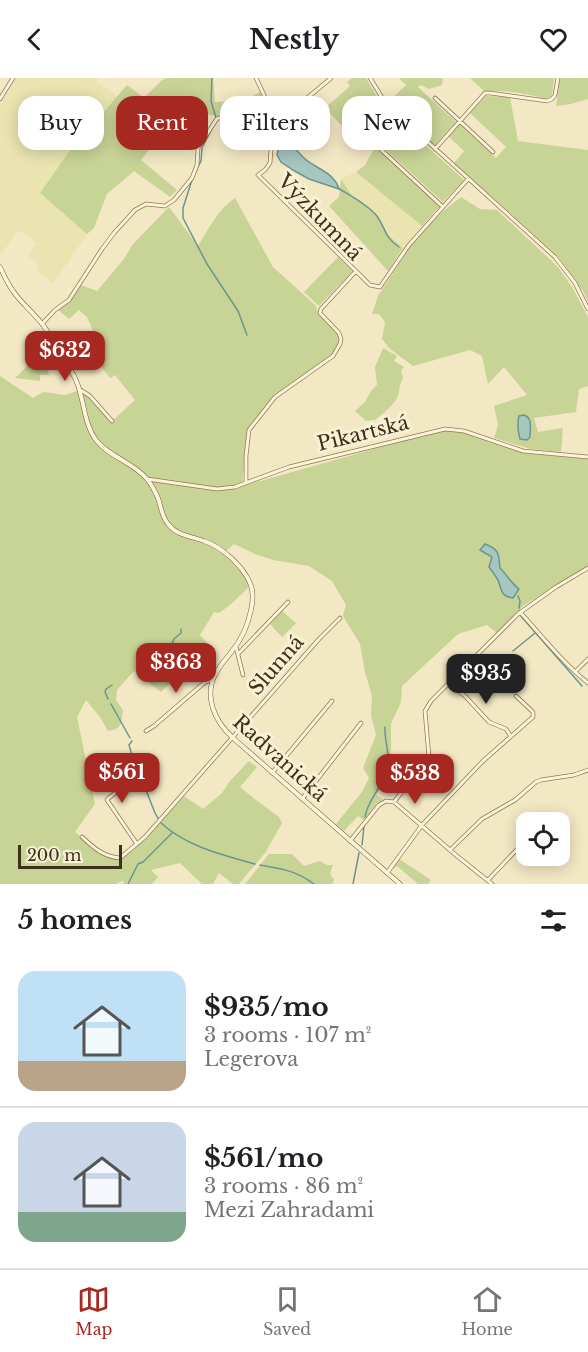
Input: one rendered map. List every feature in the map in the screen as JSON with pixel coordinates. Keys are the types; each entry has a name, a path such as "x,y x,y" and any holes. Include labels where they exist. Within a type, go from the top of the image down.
{"street":[{"path":"0,99 14,78"},
{"name":"Výzkumná","path":"256,78 264,96"},
{"path":"309,96 331,78"},
{"path":"370,78 380,96"},
{"path":"435,148 485,93 543,101 552,99 555,95 558,78"},
{"path":"435,98 493,152"},
{"path":"42,324 55,310 69,300 102,249 135,210 146,204 165,206 174,200 192,178 197,165 198,148 216,120 220,118"},
{"path":"432,145 555,257 575,283 588,309"},
{"name":"Výzkumná","path":"246,482 249,430 275,397 333,356 341,337 320,313 321,309 356,271 258,175 270,163 271,150"},
{"path":"381,150 443,207"},
{"path":"356,271 368,283 380,287 409,245 468,179"},
{"path":"0,267 14,293 42,324 73,374 88,424 96,440 107,451 147,478 164,518 170,526 184,536 203,540 216,546 248,579 253,592 246,627 236,647 213,679 207,681 146,731"},
{"path":"79,389 90,396 112,421"},
{"name":"Pikartská","path":"147,478 217,489 235,487 288,467 440,429 464,431 523,451 588,457"},
{"path":"394,802 429,757 425,717 427,706 508,622 588,568"},
{"path":"238,654 288,602"},
{"path":"520,612 588,683"},
{"name":"Slunná","path":"82,837 99,852 117,858 137,844 340,618"},
{"path":"236,647 243,675"},
{"path":"575,672 588,658"},
{"name":"Radvanická","path":"213,679 211,695 214,714 223,729 400,884"},
{"path":"449,683 465,696 489,722 506,729 510,735"},
{"path":"387,873 422,825 483,761 534,715 516,696"},
{"path":"272,772 332,700"},
{"path":"302,799 361,723"},
{"path":"450,850 482,819 515,800 536,782 588,770"},
{"path":"115,775 121,786 107,800 137,844"},
{"path":"350,841 379,805 386,801 394,802 492,884"},
{"path":"488,880 516,850"}],"shaded area":[{"path":"16,78 98,78 98,83 112,91 116,97 104,111 104,96 18,96 18,150 71,150 40,193 87,234 53,284 36,269 39,264 28,256 37,243 18,230 0,256 0,105"},
{"path":"356,172 422,226 403,248 389,236 377,216 352,196 341,179"}],"green space":[{"path":"166,78 213,78 215,102 220,102 220,116 208,115 208,96 146,96"},
{"path":"352,78 366,78 377,96 342,96 342,126 330,113 330,104 350,86 347,82"},
{"path":"399,78 443,78 442,85 429,89 421,85 418,87 428,96 394,96 406,85"},
{"path":"470,78 554,78 552,96 546,99 508,92 485,92"},
{"path":"560,78 588,78 588,99 556,106"},
{"path":"127,85 141,96 117,96"},
{"path":"486,96 510,97 518,141 588,150 588,302 583,291 557,255 454,163 464,151 448,136 459,124 496,158 506,147 470,113"},
{"path":"116,98 116,150 149,150 141,160 177,190 170,197 134,171 107,194 94,228 87,234 40,193 71,150 104,150 104,112"},
{"path":"432,100 456,122 434,146 432,144"},
{"path":"373,150 378,150 440,206 422,226 356,172 365,165"},
{"path":"386,150 431,150 464,180 443,202"},
{"path":"341,179 352,196 377,216 389,236 403,248 388,271 329,206 339,197"},
{"path":"461,197 480,209 497,210 558,267 588,317 588,386 579,389 576,412 534,418 538,432 563,428 561,452 531,449 494,438 498,425 494,406 527,395 504,367 488,384 482,356 470,350 413,366 390,349 382,339 385,322 379,314 372,314 378,296 414,241 442,212"},
{"path":"235,198 273,267 315,305 319,314 339,337 333,355 275,395 247,429 242,486 438,431 460,431 524,453 588,459 588,566 523,606 497,633 487,625 458,634 402,686 401,702 391,724 389,770 377,795 384,800 377,803 364,820 358,816 344,831 336,824 362,792 369,778 363,768 376,735 371,715 372,696 360,644 343,616 346,605 332,581 309,566 273,560 234,544 224,555 243,574 249,587 219,613 214,612 200,635 209,645 161,692 134,671 117,690 116,700 123,710 120,725 116,729 108,731 86,700 77,717 95,804 75,832 99,853 118,860 147,838 184,796 203,809 222,793 249,761 257,767 240,787 279,817 282,823 265,853 239,884 233,884 219,873 213,884 202,884 180,863 151,870 158,877 152,884 123,884 124,881 122,881 116,884 0,884 0,376 33,398 43,392 65,395 83,389 112,421 135,400 115,375 110,378 100,365 97,340 87,317 79,310 69,319 58,310 70,301 81,285 97,291 124,259 133,244 169,207 198,246 218,214"},
{"path":"338,257 353,271 319,306 304,292"},
{"path":"383,348 397,356 394,361 404,367 401,371 403,378 397,398 387,410 375,420 366,421 355,411 365,402 377,385 375,367"},
{"path":"41,358 49,375 40,375 40,381 15,378 31,362"},
{"path":"282,611 296,623 282,637 270,624"},
{"path":"269,854 292,854 304,866 320,861 333,865 330,874 334,880 332,884 245,884"},
{"path":"399,859 431,880 428,884 418,884 397,866 393,869"}],"water":[{"path":"278,150 296,150 333,179 339,189 309,179 281,162 277,155"},
{"path":"524,415 529,418 530,424 530,437 527,440 520,439 518,431 519,416"},
{"path":"485,544 496,551 500,568 519,589 513,598 504,594 489,567 492,557 480,550"}],"waterway":[{"path":"212,78 211,101 216,118"},
{"path":"195,173 201,161 202,148 214,125"},
{"path":"192,180 183,208 183,218 207,264 238,311 247,335"},
{"path":"338,188 359,200 373,212 388,236 399,247"},
{"path":"518,596 519,608"},
{"path":"520,615 582,686"},
{"path":"150,653 170,648 174,639 181,633 181,629"},
{"path":"513,651 535,633"},
{"path":"108,699 105,692 112,685"},
{"path":"111,704 130,738"},
{"path":"365,817 387,769 385,727"},
{"path":"132,741 129,745 131,752 159,820"},
{"path":"160,822 192,843 255,864"},
{"path":"362,845 364,826"},
{"path":"128,884 138,864 143,862 172,833"},
{"path":"353,884 359,853"},
{"path":"260,865 294,873 314,884"}]}
